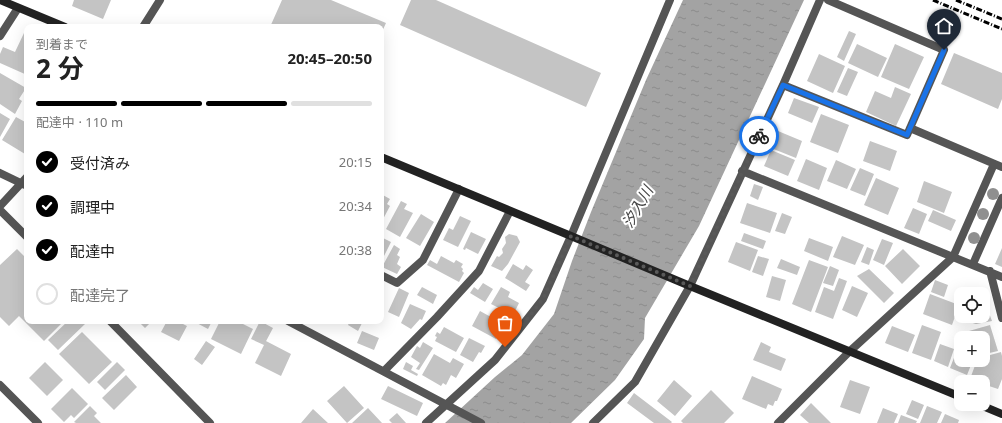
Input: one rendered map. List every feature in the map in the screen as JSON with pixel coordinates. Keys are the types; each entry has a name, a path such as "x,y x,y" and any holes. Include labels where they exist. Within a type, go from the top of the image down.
{"street":[{"path":"0,0 58,24"},
{"path":"144,24 160,0"},
{"path":"426,423 495,360 543,299 670,0"},
{"path":"593,423 635,382 690,286 783,85 820,0"},
{"path":"783,85 907,135 944,50 828,0"},
{"path":"0,36 18,8"},
{"path":"910,128 1002,167"},
{"path":"384,158 954,394"},
{"path":"778,423 849,352 954,257 994,164"},
{"path":"742,171 1002,277"},
{"path":"0,173 24,182"},
{"path":"0,206 24,183"},
{"path":"384,277 396,283 423,260 459,189"},
{"path":"973,264 1002,198"},
{"path":"0,210 24,234"},
{"path":"384,371 432,323 479,271 510,211"},
{"path":"990,271 1002,318"},
{"path":"113,324 210,423"},
{"path":"294,324 481,423"},
{"path":"0,385 38,423"},
{"path":"990,409 1002,414"}],"water":[{"name":"汐入川","path":"683,0 804,0 699,226 645,318 644,339 615,380 571,423 445,423 495,377 522,355 554,314 591,212 646,80"}],"building":[{"path":"74,0 111,0 103,19 72,6"},
{"path":"282,0 331,0 386,23 384,27 384,24 271,24"},
{"path":"411,0 436,0 601,73 586,107 400,25"},
{"path":"849,31 856,34 844,61 837,57"},
{"path":"24,33 24,74 0,63 0,54 3,47 15,52"},
{"path":"857,44 887,58 878,77 848,63"},
{"path":"895,44 924,57 909,89 881,77"},
{"path":"954,53 1002,73 1002,99 998,109 941,84"},
{"path":"819,54 845,66 833,93 807,81"},
{"path":"848,68 858,72 847,96 837,92"},
{"path":"0,73 24,87 24,91 19,99 22,101 15,114 0,104"},
{"path":"895,87 911,94 896,126 866,112 875,91 891,98"},
{"path":"794,98 819,107 812,123 788,113"},
{"path":"0,113 10,119 0,137"},
{"path":"821,114 849,125 838,153 810,142"},
{"path":"16,117 24,121 24,153 2,140"},
{"path":"778,131 802,141 796,158 771,148"},
{"path":"870,141 897,151 890,171 863,161"},
{"path":"771,150 795,160 788,176 764,166"},
{"path":"806,159 827,168 819,190 797,181"},
{"path":"836,160 856,169 847,189 827,181"},
{"path":"860,168 874,174 865,196 850,190"},
{"path":"876,178 899,188 888,215 864,205"},
{"path":"924,181 952,192 944,213 917,202"},
{"path":"754,184 763,187 758,200 750,196"},
{"path":"384,196 390,199 387,204 390,206 384,217"},
{"path":"401,201 407,204 404,209 413,213 400,237 386,229"},
{"path":"747,203 777,213 770,233 740,223"},
{"path":"913,208 927,214 919,234 904,228"},
{"path":"933,210 956,220 951,231 928,221"},
{"path":"782,213 792,217 785,234 775,231"},
{"path":"421,214 434,222 420,246 406,238"},
{"path":"460,216 471,221 458,247 443,240 449,228 453,230"},
{"path":"471,232 486,239 478,254 466,248 465,250 463,249"},
{"path":"744,233 766,241 763,249 741,241"},
{"path":"509,234 517,236 520,242 508,264 502,271 491,266 497,256 499,257 503,253 502,249 506,243 505,237"},
{"path":"842,236 864,245 855,265 833,257"},
{"path":"384,238 391,242 384,256"},
{"path":"809,238 833,247 828,261 804,251"},
{"path":"882,239 893,243 884,265 873,260"},
{"path":"736,242 758,250 750,271 728,262"},
{"path":"394,245 400,249 397,255 400,257 397,264 401,267 397,274 384,268 384,263"},
{"path":"867,247 874,250 869,265 861,262"},
{"path":"1002,248 1002,267 995,264"},
{"path":"17,249 24,256 24,321 19,316 9,326 0,317 0,265"},
{"path":"903,249 920,266 902,284 885,266"},
{"path":"441,256 454,263 456,260 463,264 461,267 464,273 459,282 427,265 430,260 437,264"},
{"path":"758,256 769,259 763,276 752,272"},
{"path":"781,259 800,267 797,275 777,268"},
{"path":"809,260 828,267 811,312 792,304"},
{"path":"513,264 523,270 526,265 533,270 525,282 530,285 526,291 505,278"},
{"path":"830,266 839,270 833,286 823,283"},
{"path":"869,269 894,293 884,303 857,276"},
{"path":"772,276 786,280 780,301 766,297"},
{"path":"839,278 847,281 833,319 815,312 824,287 834,291"},
{"path":"935,280 948,285 944,297 931,292"},
{"path":"483,283 493,289 485,302 470,293 474,287 478,290"},
{"path":"852,286 868,293 857,317 842,310"},
{"path":"422,287 437,295 433,304 417,295"},
{"path":"501,287 510,292 508,297 519,303 514,313 506,309 505,311 491,304"},
{"path":"399,288 409,293 399,317 388,312"},
{"path":"930,294 954,303 954,319 952,325 923,314"},
{"path":"410,304 426,311 422,320 420,319 411,329 401,323"},
{"path":"480,311 500,322 496,329 500,331 496,339 472,326"},
{"path":"27,324 61,324 44,341"},
{"path":"65,324 85,324 58,350 48,340"},
{"path":"141,324 149,324 145,328"},
{"path":"165,324 183,324 187,326 179,341 161,332"},
{"path":"199,324 210,324 208,329"},
{"path":"218,324 243,324 253,329 241,354 211,339"},
{"path":"258,324 266,324 273,328 264,345 251,339"},
{"path":"348,324 362,324 358,331"},
{"path":"922,325 941,332 931,360 912,353"},
{"path":"990,325 998,351 990,353 990,331 969,331"},
{"path":"892,326 915,335 908,352 885,343"},
{"path":"444,327 464,338 456,352 435,341 437,332 440,334"},
{"path":"362,331 379,338 374,350 357,343"},
{"path":"82,332 112,362 89,384 59,354"},
{"path":"469,338 485,346 473,362 460,355"},
{"path":"206,341 215,347 202,365 194,359"},
{"path":"266,341 291,354 281,376 255,363"},
{"path":"423,342 433,348 419,370 416,369 420,363 411,357 417,346 420,348"},
{"path":"761,342 771,347 769,352 786,359 781,371 753,360"},
{"path":"940,344 954,349 948,367 934,361"},
{"path":"1001,352 1002,356 1002,379 998,389 990,386 990,375 971,375 974,367 990,367 990,355"},
{"path":"434,354 450,363 453,358 464,364 456,378 451,375 446,385 443,383 441,386 422,375"},
{"path":"954,358 954,367 970,367 967,375 950,368"},
{"path":"45,362 63,380 47,396 29,378"},
{"path":"117,362 125,370 105,390 97,382"},
{"path":"406,362 413,366 411,370 418,374 417,376 403,369"},
{"path":"126,375 137,387 114,410 102,398"},
{"path":"752,376 782,389 773,406 768,404 766,409 742,399"},
{"path":"674,380 692,396 675,416 657,401"},
{"path":"850,380 870,387 860,414 840,407"},
{"path":"344,386 364,408 347,423 327,401"},
{"path":"388,386 423,403 417,416 381,399"},
{"path":"72,388 88,404 74,418 71,415 64,422 51,409"},
{"path":"711,390 734,413 724,423 683,423 681,421"},
{"path":"634,393 672,422 654,423 627,403"},
{"path":"912,400 924,405 918,419 906,414"},
{"path":"811,403 831,423 809,423 800,415"},
{"path":"90,406 97,413 94,416 101,423 74,422"},
{"path":"927,406 942,412 937,423 920,423"},
{"path":"368,408 382,423 352,423"},
{"path":"883,408 898,414 894,423 877,423"},
{"path":"313,409 328,423 301,423"},
{"path":"397,413 406,423 392,423 389,420"},
{"path":"945,414 959,420 958,423 941,423"},
{"path":"901,415 917,421 916,423 898,423"}],"railway":[{"path":"933,0 1002,29"},
{"path":"956,0 1002,19"}],"way so far":[{"path":"505,347 543,299 571,236 690,286 759,136"}],"route":[{"path":"759,136 783,85 907,135 944,50"}]}
